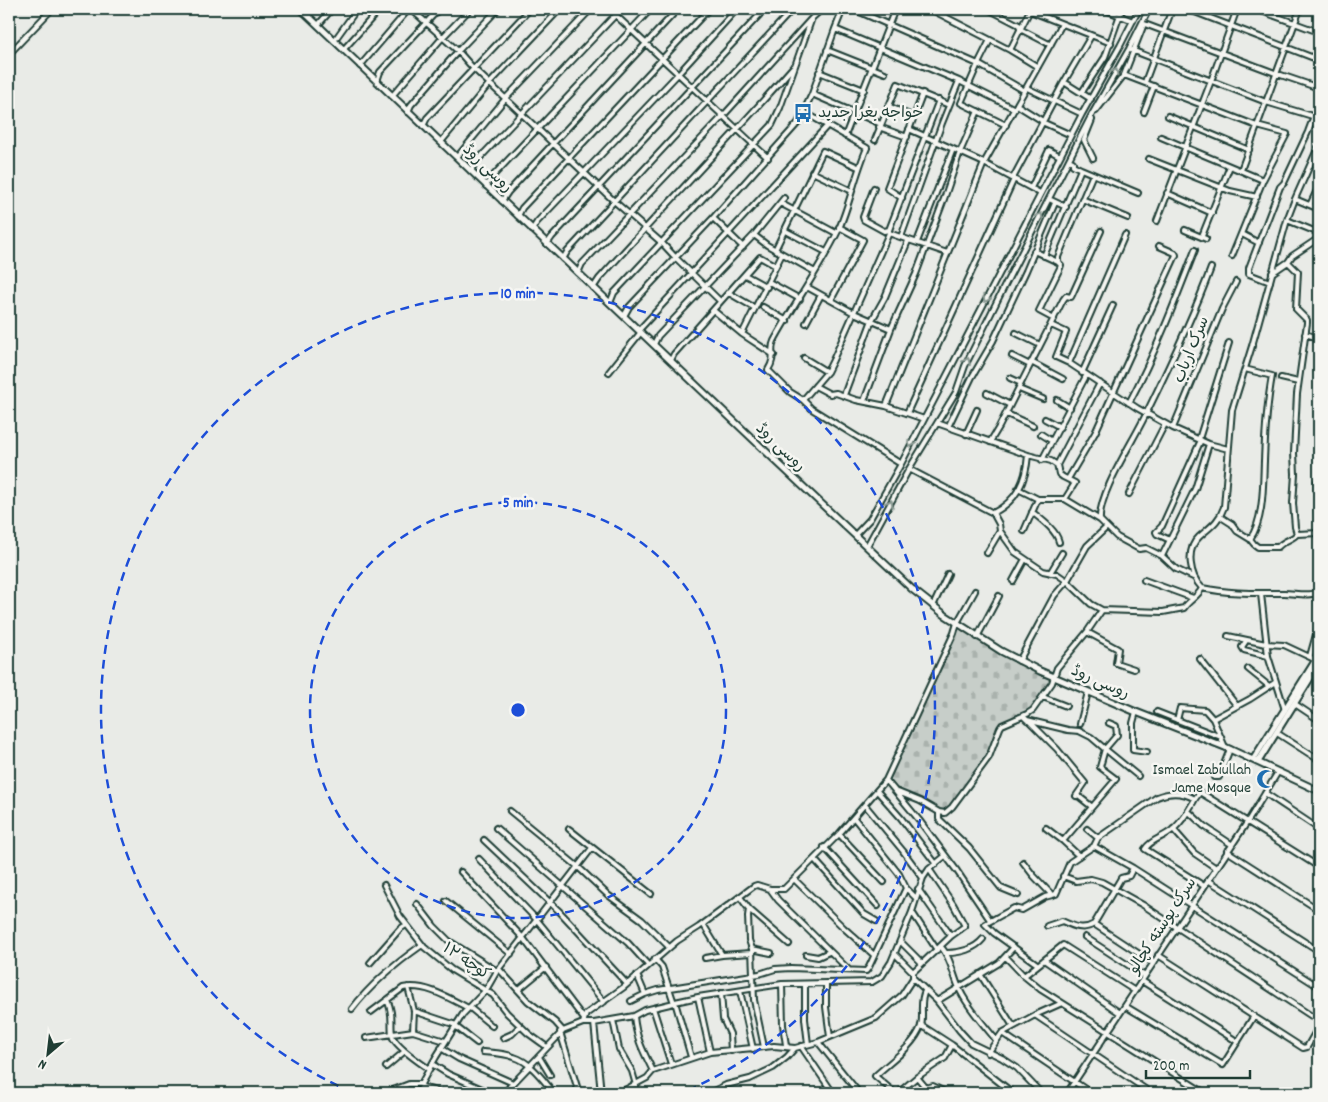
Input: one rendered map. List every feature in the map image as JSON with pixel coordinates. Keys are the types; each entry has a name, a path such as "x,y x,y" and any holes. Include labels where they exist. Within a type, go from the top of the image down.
{"main road":[{"name":"روسی روڈ","path":"301,9 593,288 912,589 933,606 977,637 1019,661 1088,692 1227,748 1319,792"},
{"path":"1256,761 1277,733 1318,660"},
{"path":"1256,761 1285,710 1318,660"}],"street":[{"path":"9,54 52,9"},
{"path":"318,25 332,9"},
{"path":"334,41 357,9"},
{"path":"344,49 380,9"},
{"path":"360,66 410,9 458,51 473,68 629,215 662,243 720,302"},
{"path":"376,81 380,72 439,9"},
{"path":"392,96 470,9"},
{"path":"408,112 411,105 458,51 498,9"},
{"path":"423,126 427,118 530,9"},
{"path":"441,142 490,83 560,9"},
{"path":"457,157 506,98 591,9"},
{"path":"608,9 768,158"},
{"path":"470,171 475,163 621,9"},
{"path":"486,186 491,178 537,128 650,9"},
{"path":"502,201 508,192 678,9"},
{"path":"518,216 522,208 709,9"},
{"path":"532,230 537,222 737,9"},
{"path":"548,244 552,237 765,9"},
{"path":"563,259 614,201 793,9"},
{"path":"578,273 582,264 822,9"},
{"path":"624,316 629,307 789,135 804,112 812,94 843,9"},
{"path":"853,9 978,64 1026,90 1082,114"},
{"path":"845,136 895,9"},
{"path":"930,9 1010,50 1038,68"},
{"path":"988,9 1051,45"},
{"path":"1103,9 1133,21"},
{"path":"1082,92 1103,61 1122,9"},
{"path":"855,535 870,519 901,464 1082,114 1140,9"},
{"path":"867,546 909,469 956,392 965,366 1006,283 1091,116 1131,50 1149,9"},
{"path":"1145,82 1172,9"},
{"path":"1186,9 1319,60"},
{"path":"1157,221 1237,9"},
{"path":"1256,9 1319,32"},
{"path":"1241,170 1300,9"},
{"path":"1010,50 1030,10 1111,43"},
{"path":"610,303 614,293 772,125 780,108 812,18"},
{"path":"886,406 984,163 1062,24"},
{"path":"1143,24 1319,88"},
{"path":"835,29 959,81 1071,135"},
{"path":"907,413 1014,178 1042,122 1091,36"},
{"path":"990,40 961,103 1006,125"},
{"path":"827,50 885,74"},
{"path":"1131,50 1266,102 1319,118"},
{"path":"1093,158 1084,140 1100,106 1124,75 1131,50"},
{"path":"593,288 645,228 738,130 796,64"},
{"path":"819,72 864,90"},
{"path":"1124,75 1257,126 1287,134 1263,180 1232,256"},
{"path":"901,237 959,81"},
{"path":"1064,82 1090,99"},
{"path":"875,140 898,84 949,104"},
{"path":"1144,112 1154,86"},
{"path":"902,198 887,188 923,93"},
{"path":"812,94 907,137"},
{"path":"803,400 828,372 889,232 939,100"},
{"path":"888,106 914,117"},
{"path":"864,401 891,329 916,274 953,176 960,152 978,111"},
{"path":"804,112 867,148 858,168 839,227 807,288 773,344 773,363 768,370 790,392 812,408 901,464"},
{"path":"1168,116 1249,150"},
{"path":"1270,282 1249,274 1249,268 1280,187 1284,183 1299,152 1314,116"},
{"path":"609,372 640,331 690,272 828,125"},
{"path":"909,129 984,163 1040,194"},
{"path":"1162,138 1263,180"},
{"path":"1193,577 1192,547 1198,538 1214,525 1221,516 1226,493 1232,410 1287,220 1319,145"},
{"path":"917,242 953,149"},
{"path":"1031,188 1049,150 1060,156"},
{"path":"775,250 823,152 858,168"},
{"path":"1149,158 1222,188 1257,197"},
{"path":"1070,160 1074,162 1073,165 1081,169 1138,193"},
{"path":"1185,230 1204,238 1215,202 1230,166"},
{"path":"1044,256 1081,169"},
{"path":"812,172 852,191"},
{"path":"1054,319 1040,311 1060,268 1061,265 1058,262 1058,257 1093,174"},
{"path":"1310,205 1319,186"},
{"path":"874,188 864,220 908,241 917,242 947,253"},
{"path":"1167,193 1212,213"},
{"path":"654,344 658,336 754,235 784,198"},
{"path":"1082,198 1128,218"},
{"path":"1049,199 1066,207"},
{"path":"1295,199 1319,209"},
{"path":"780,203 836,233"},
{"path":"948,427 972,377 993,341 1055,203"},
{"path":"713,218 743,247"},
{"path":"1287,220 1319,233"},
{"path":"832,300 862,243 862,240 857,236 839,227"},
{"path":"784,230 826,252"},
{"path":"990,442 1066,296 1071,297 1101,231"},
{"path":"1242,234 1259,243"},
{"path":"754,235 775,250 815,272"},
{"path":"1069,363 1126,235"},
{"path":"1272,272 1319,238"},
{"path":"844,395 872,320 885,297 908,241"},
{"path":"1068,479 1114,392 1176,255 1159,246"},
{"path":"1129,403 1143,377 1164,329 1195,250"},
{"path":"1034,251 1058,262"},
{"path":"742,334 782,254"},
{"path":"670,360 760,258 776,266"},
{"path":"1288,262 1298,272 1296,309 1307,320 1298,382 1294,453 1293,503 1297,534"},
{"path":"1100,520 1100,513 1106,495 1147,414 1200,298 1211,268"},
{"path":"745,275 767,287"},
{"path":"997,278 1006,283"},
{"path":"769,282 800,299"},
{"name":"سرک ارباب","path":"1173,428 1222,309 1236,282"},
{"path":"807,288 854,313 891,329"},
{"path":"729,293 756,308"},
{"path":"806,323 821,295"},
{"path":"1042,460 1070,408 1112,305"},
{"path":"763,307 787,321"},
{"path":"713,310 742,334 774,355"},
{"path":"1051,325 1066,332 1056,356 1165,424 1209,444 1228,449"},
{"path":"1016,333 1040,345"},
{"path":"1304,334 1319,338"},
{"path":"1170,540 1156,532 1162,526 1200,440 1229,343"},
{"path":"1012,356 1063,379"},
{"path":"804,358 828,372"},
{"path":"1245,369 1272,376 1269,392 1264,478 1260,510 1256,530 1250,539"},
{"path":"1010,378 1021,384"},
{"path":"1281,378 1298,382"},
{"path":"1057,465 1100,383"},
{"path":"815,386 830,394 836,393 856,400 886,406 924,419"},
{"path":"1018,388 1043,399"},
{"path":"987,393 1010,405"},
{"path":"1057,400 1070,408"},
{"path":"966,434 977,410"},
{"path":"1006,414 1033,426"},
{"path":"1045,419 1060,427"},
{"path":"937,423 1042,460 1051,461 1057,465 1060,474 1075,484 1065,499"},
{"path":"1129,494 1165,424"},
{"path":"1041,434 1052,440"},
{"path":"1162,556 1195,489 1209,444"},
{"path":"993,513 1010,503 1026,475 1028,455"},
{"path":"909,469 993,513 1000,531 1015,552 1043,571 1057,574 1067,581 1090,604 1102,610 1163,612 1184,608 1199,594 1202,588"},
{"path":"1317,482 1319,522"},
{"path":"1018,489 1038,499 1065,499 1100,520 1117,538 1139,549 1146,548 1162,556 1176,569 1193,577 1202,588 1223,592 1261,594 1318,593 1319,611"},
{"path":"1024,531 1038,499"},
{"path":"1032,512 1058,537 1059,542"},
{"path":"1221,516 1232,524 1237,531 1258,546 1278,546 1283,541 1297,534 1319,533"},
{"path":"1019,661 1050,602 1067,581 1087,546 1107,527"},
{"path":"987,553 1000,531"},
{"path":"1050,573 1062,553"},
{"path":"1013,581 1025,559"},
{"path":"933,606 948,574"},
{"path":"1144,580 1193,598"},
{"path":"584,1021 586,1014 627,984 669,947 757,885 770,889 784,889 854,818 886,780 954,633 957,622 975,591"},
{"path":"1261,594 1268,656 1285,710"},
{"path":"977,637 999,596"},
{"path":"898,792 920,801 938,812 945,813 952,807 989,757 1002,725 1033,710 1055,677 1057,668 1087,632 1102,610"},
{"path":"1310,656 1319,624"},
{"path":"1087,632 1118,650 1116,663 1134,669"},
{"path":"1228,636 1246,641 1284,645 1318,660"},
{"path":"1246,641 1242,647 1244,650 1268,656"},
{"path":"1200,659 1237,706"},
{"path":"1248,669 1269,686"},
{"path":"1213,720 1276,682"},
{"path":"1080,724 1088,692"},
{"path":"1043,697 1066,706"},
{"path":"1294,704 1319,720"},
{"path":"1178,720 1181,708 1205,710 1213,720 1227,748 1219,777 1214,777"},
{"path":"1136,712 1133,723 1133,750 1147,752"},
{"path":"1157,712 1221,737"},
{"path":"1023,716 1057,749 1085,783 1076,795 1091,806"},
{"path":"1028,720 1079,731 1091,737 1138,776"},
{"path":"1063,840 1116,779 1100,767 1105,749 1117,735 1116,726 1109,723"},
{"path":"1277,733 1319,760"},
{"name":"سرک پوسته کچالو","path":"1066,1093 1075,1083 1106,1032 1248,821 1278,771"},
{"path":"886,780 898,792 946,856 990,920"},
{"path":"877,791 901,818 936,864"},
{"path":"1204,886 1145,849 1149,843 1173,829 1188,811 1200,792 1319,867"},
{"path":"1036,964 985,924 1014,908 1022,910 1056,894 1070,862 1094,846 1098,838 1157,797 1177,793 1195,799"},
{"path":"1265,793 1319,829"},
{"path":"865,805 923,878"},
{"path":"510,811 608,894 642,920 669,947"},
{"path":"1188,811 1204,826 1231,844"},
{"path":"938,812 939,819 969,848 1001,888 1018,895"},
{"path":"854,818 894,867 906,888 916,898"},
{"path":"496,828 628,943 648,965"},
{"path":"1046,828 1063,840 1080,856"},
{"path":"569,829 651,894"},
{"path":"1087,829 1098,838"},
{"path":"1173,829 1194,853 1216,868"},
{"path":"839,834 884,882"},
{"path":"484,840 550,902 627,984"},
{"path":"1094,846 1133,868 1319,987"},
{"path":"824,847 878,906"},
{"path":"417,1093 455,1025 468,1008 486,990 498,970 592,848"},
{"path":"1227,851 1319,910"},
{"path":"504,1093 562,1031 584,1021 594,1023 613,1020 634,1016 644,1010 698,996 782,984 872,982 882,976 895,954 923,878 929,870 946,856"},
{"path":"479,859 537,920 604,1002"},
{"path":"814,859 864,914 876,921"},
{"path":"1023,862 1032,875 1052,895"},
{"path":"1047,926 1062,921 1081,928 1094,924 1121,878 1129,876 1133,868"},
{"path":"913,972 951,936 965,926 954,904 929,870"},
{"path":"461,872 523,938 584,1021"},
{"path":"1063,876 1076,881 1096,880 1115,888 1319,1021"},
{"path":"794,879 874,955"},
{"path":"1208,880 1319,951"},
{"name":"کوچه ۱۲","path":"384,885 400,916 422,945 452,970 493,995 520,1026 548,1047"},
{"path":"631,1001 645,994 670,988 752,975 768,970 791,968 866,971 906,888"},
{"path":"770,889 778,900 830,952 840,959 848,969"},
{"path":"918,889 951,936"},
{"path":"740,897 749,908 789,944"},
{"path":"446,901 511,954"},
{"path":"417,904 434,926 449,941 498,970 528,1002 555,1022 562,1031 579,1093"},
{"path":"749,908 748,924 754,1000 764,1047"},
{"path":"912,912 939,948 947,953 955,953 978,945 983,939"},
{"path":"370,963 406,924"},
{"path":"703,924 722,955"},
{"path":"1094,924 1153,963"},
{"path":"1084,937 1145,976"},
{"path":"900,941 922,963"},
{"path":"352,1009 381,976 422,945"},
{"path":"1024,976 1036,964 1063,945 1135,991"},
{"path":"938,1001 999,963 1014,947"},
{"path":"704,958 751,951 771,953"},
{"path":"806,955 818,957 830,952"},
{"path":"947,953 948,961 963,997 996,1040"},
{"path":"619,1093 648,1078 653,1071 691,1057 710,1052 774,1046 795,1048 818,1042 864,1024 883,1013 902,995 913,978 913,972 895,954"},
{"path":"1158,955 1305,1048 1319,1026"},
{"path":"1006,957 1040,989 1205,1093"},
{"path":"655,959 662,967 670,988 691,1057"},
{"path":"1044,960 1120,1013"},
{"path":"518,990 546,967"},
{"path":"980,974 1014,1026"},
{"path":"637,975 645,994"},
{"path":"913,978 938,1001 960,1032 971,1043 988,1053 1002,1058 1017,1068 1041,1093"},
{"path":"1142,981 1238,1042"},
{"path":"782,984 784,1031 786,1045 790,1047"},
{"path":"804,984 804,1019 808,1044"},
{"path":"826,984 826,1006 830,1037"},
{"path":"408,987 414,1011 413,1031"},
{"path":"371,1012 403,988 426,989 468,1008 492,1026"},
{"path":"740,991 753,1048"},
{"path":"925,991 922,999 921,1025 915,1039 875,1076 897,1093 945,1058 952,1045"},
{"path":"721,993 723,1019 730,1034 731,1051"},
{"path":"698,996 710,1052"},
{"path":"386,1000 391,1008 393,1035 396,1041 405,1051 429,1070"},
{"path":"988,1053 1002,1033 1034,1015 1062,1003"},
{"path":"1125,1006 1221,1065 1225,1064 1254,1016"},
{"path":"653,1008 671,1064"},
{"path":"414,1011 455,1025 477,1043"},
{"path":"1034,1015 1151,1093"},
{"path":"634,1016 636,1034 653,1071"},
{"path":"613,1020 619,1050 632,1071 636,1085"},
{"path":"594,1023 600,1093"},
{"path":"921,1025 952,1045 1013,1093"},
{"path":"503,1038 512,1034 520,1026"},
{"path":"366,1038 413,1031 445,1041"},
{"path":"1002,1033 1092,1093"},
{"path":"818,1042 859,1093"},
{"path":"801,1046 833,1093"},
{"path":"441,1048 511,1085 516,1093"},
{"path":"709,1093 773,1068 788,1057 795,1048"},
{"path":"386,1067 405,1051"},
{"path":"482,1052 512,1056 530,1066 554,1093"},
{"path":"539,1057 550,1075"},
{"path":"432,1064 448,1074 491,1093"},
{"path":"917,1077 926,1088 932,1086 947,1093"},
{"path":"385,1093 409,1084 421,1085 444,1093"}],"green space":[{"path":"957,623 968,631 1055,677 1033,710 1003,725 989,757 945,813 898,792 886,780"}],"place":[{"name":"خواجه بغرا جدید","path":"803,113"},
{"name":"Ismael Zabiullah Jame Mosque","path":"1266,779"}]}
